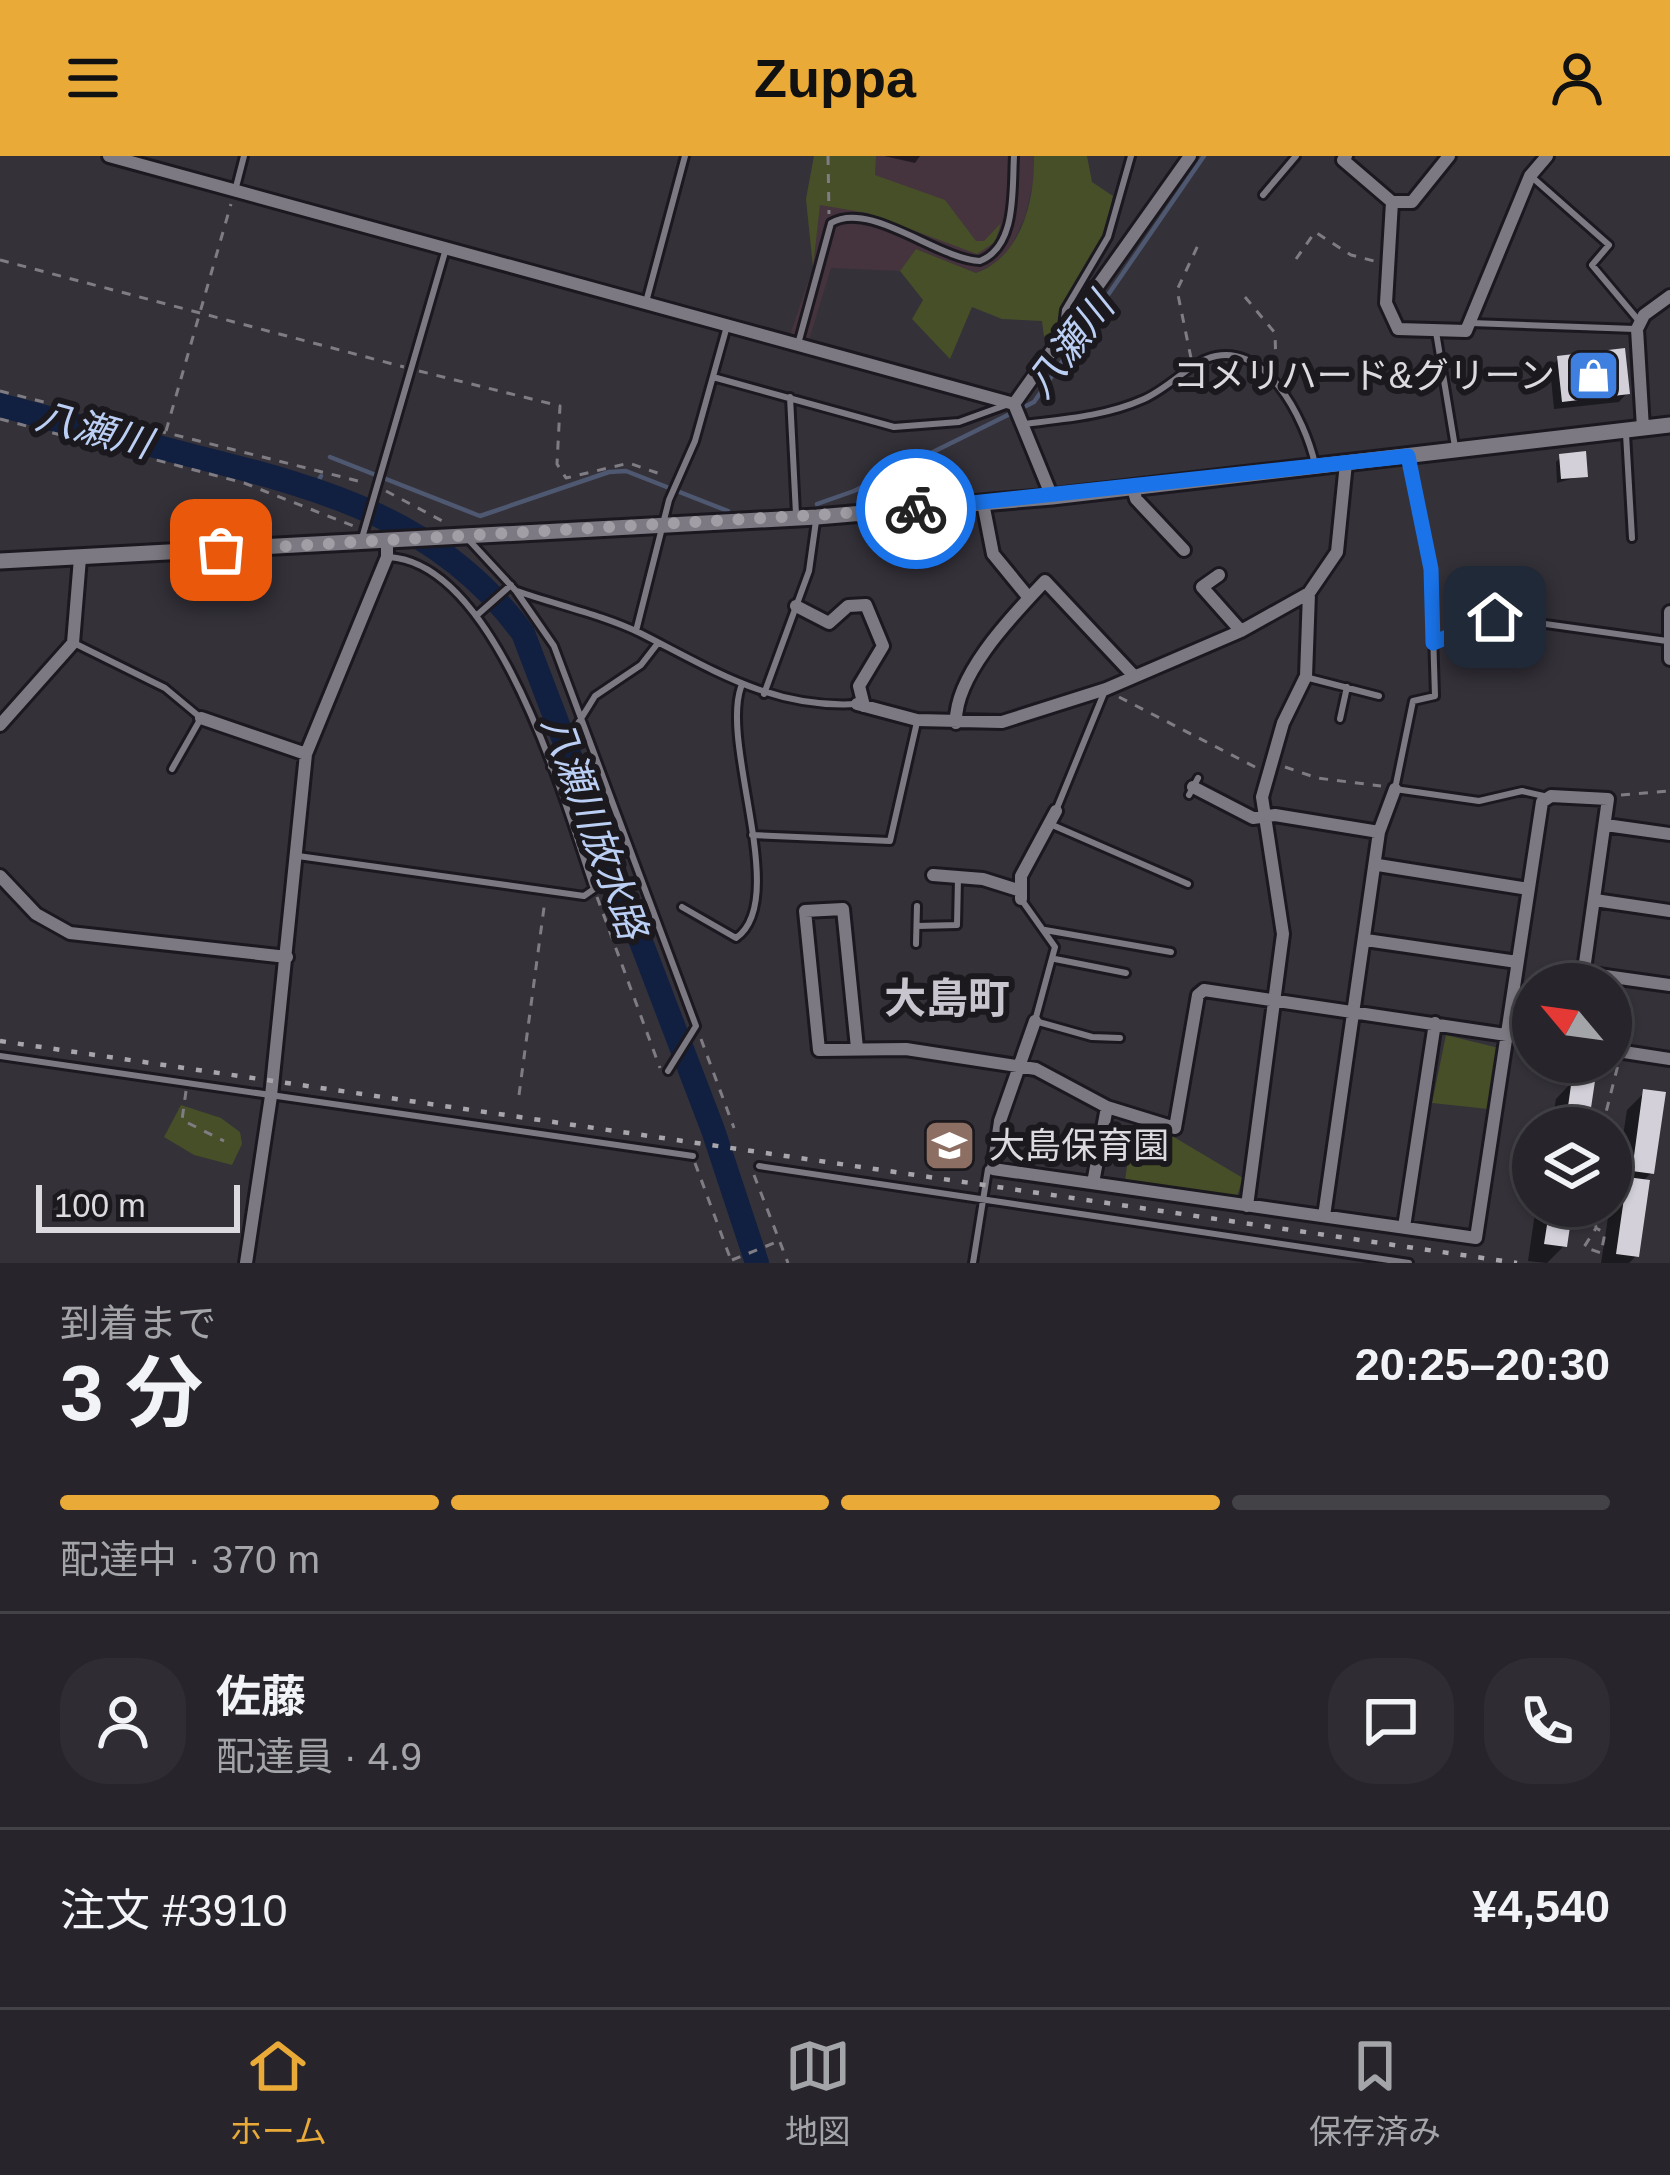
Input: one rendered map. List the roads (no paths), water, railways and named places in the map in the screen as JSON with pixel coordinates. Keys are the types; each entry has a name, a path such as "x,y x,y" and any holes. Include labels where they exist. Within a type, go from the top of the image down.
{"street":[{"path":"110,156 1012,404 1052,497"},
{"path":"1012,404 1065,337 1190,156"},
{"path":"1341,157 1392,202 1412,202 1449,156"},
{"path":"1392,202 1386,303 1398,328 1466,331 1530,176 1547,156"},
{"path":"1635,429 1638,325 1670,296"},
{"path":"0,561 363,532 391,547 464,538 817,517 1052,497 1670,425"},
{"path":"796,606 829,623 848,606 866,605 884,646 860,686 861,705 917,720 1002,722 1106,689 1241,631 1309,593 1337,552 1346,463"},
{"path":"1132,488 1136,499 1184,550"},
{"path":"983,503 993,554 1028,598"},
{"path":"246,1263 271,1096 306,754 391,547"},
{"path":"0,725 73,643 80,558"},
{"path":"1219,574 1202,587 1241,631"},
{"path":"956,723 955,708 996,633 1045,581 1134,676"},
{"path":"1247,1206 1276,999 1282,916 1262,817 1265,781 1283,723 1306,676 1309,593"},
{"path":"1670,612 1670,659"},
{"path":"201,718 306,754"},
{"path":"1193,787 1244,816 1379,832"},
{"path":"1324,1216 1378,865 1379,832 1395,789"},
{"path":"1035,1021 1023,1066 1000,1120 993,1169 1476,1238 1528,889 1548,796 1608,799 1585,963"},
{"path":"933,875 1020,894 1053,818"},
{"path":"1606,825 1670,834"},
{"path":"1378,865 1528,889"},
{"path":"0,876 36,914 70,933 287,957"},
{"path":"1595,900 1670,911"},
{"path":"857,1048 843,908 805,911 818,1050 906,1049 1023,1066 1107,1107 1175,1128 1200,991 1512,1036"},
{"path":"1366,940 1517,962"},
{"path":"1632,982 1670,985"},
{"path":"1404,1227 1435,1023"},
{"path":"1632,1053 1670,1059"},
{"path":"1093,1184 1107,1107"}],"lane":[{"path":"235,190 244,156"},
{"path":"646,302 685,156"},
{"path":"798,344 831,223 844,218 870,220 980,261 1001,243 1011,213 1015,156"},
{"path":"1065,337 1065,310 1108,237 1131,156"},
{"path":"1263,195 1296,156"},
{"path":"1530,176 1609,244 1592,265 1638,325"},
{"path":"363,532 386,470 446,249"},
{"path":"1471,323 1638,325"},
{"path":"636,631 676,480 694,441 728,326"},
{"path":"1436,332 1456,450"},
{"path":"1023,421 1106,413 1184,379 1195,364 1232,356 1276,382 1296,408 1316,466"},
{"path":"713,377 894,427 959,422 1012,404"},
{"path":"790,397 796,517"},
{"path":"1632,538 1635,429"},
{"path":"1408,456 1431,569 1435,696 1413,700 1395,789 1479,801 1522,791 1548,796"},
{"path":"764,694 809,571 817,517"},
{"path":"464,538 511,588 554,646 694,1029 666,1074"},
{"path":"298,856 584,896 595,889 553,764 517,681 478,614 421,565 391,547"},
{"path":"511,588 636,631 741,687 828,706 861,705"},
{"path":"478,614 511,588"},
{"path":"1433,643 1495,617 1667,641"},
{"path":"73,643 165,688 201,718 172,769"},
{"path":"553,764 601,688 641,665 658,643"},
{"path":"1306,676 1379,696"},
{"path":"682,908 736,938 742,935 755,904 752,835 734,730 741,687"},
{"path":"1340,719 1347,687"},
{"path":"1106,689 1053,818 1188,884"},
{"path":"752,835 890,841 917,720"},
{"path":"917,926 957,925 958,878"},
{"path":"1020,894 1045,930 1055,959 1035,1021 1092,1037 1120,1039"},
{"path":"916,944 917,907"},
{"path":"1045,930 1171,952"},
{"path":"1055,959 1126,973"},
{"path":"0,1056 693,1156"},
{"path":"759,1166 1409,1263"},
{"path":"973,1263 988,1169"}],"waterway":[{"name":"八瀬川","path":"817,504 854,491 1034,402 1204,156"},
{"name":"八瀬川放水路","path":"0,405 335,497 418,537 491,595 523,633 713,1130 757,1263"},
{"name":"八瀬川","path":"330,457 480,516 609,472 626,471 728,511"},
{"name":"八瀬川","path":"315,487 321,476"}],"railway":[{"path":"0,1041 1517,1263"}],"place":[{"name":"コメリハード&グリーン","path":"1594,375"},
{"name":"大島保育園","path":"950,1145"}],"district":[{"name":"大島町","path":"947,998"}]}
